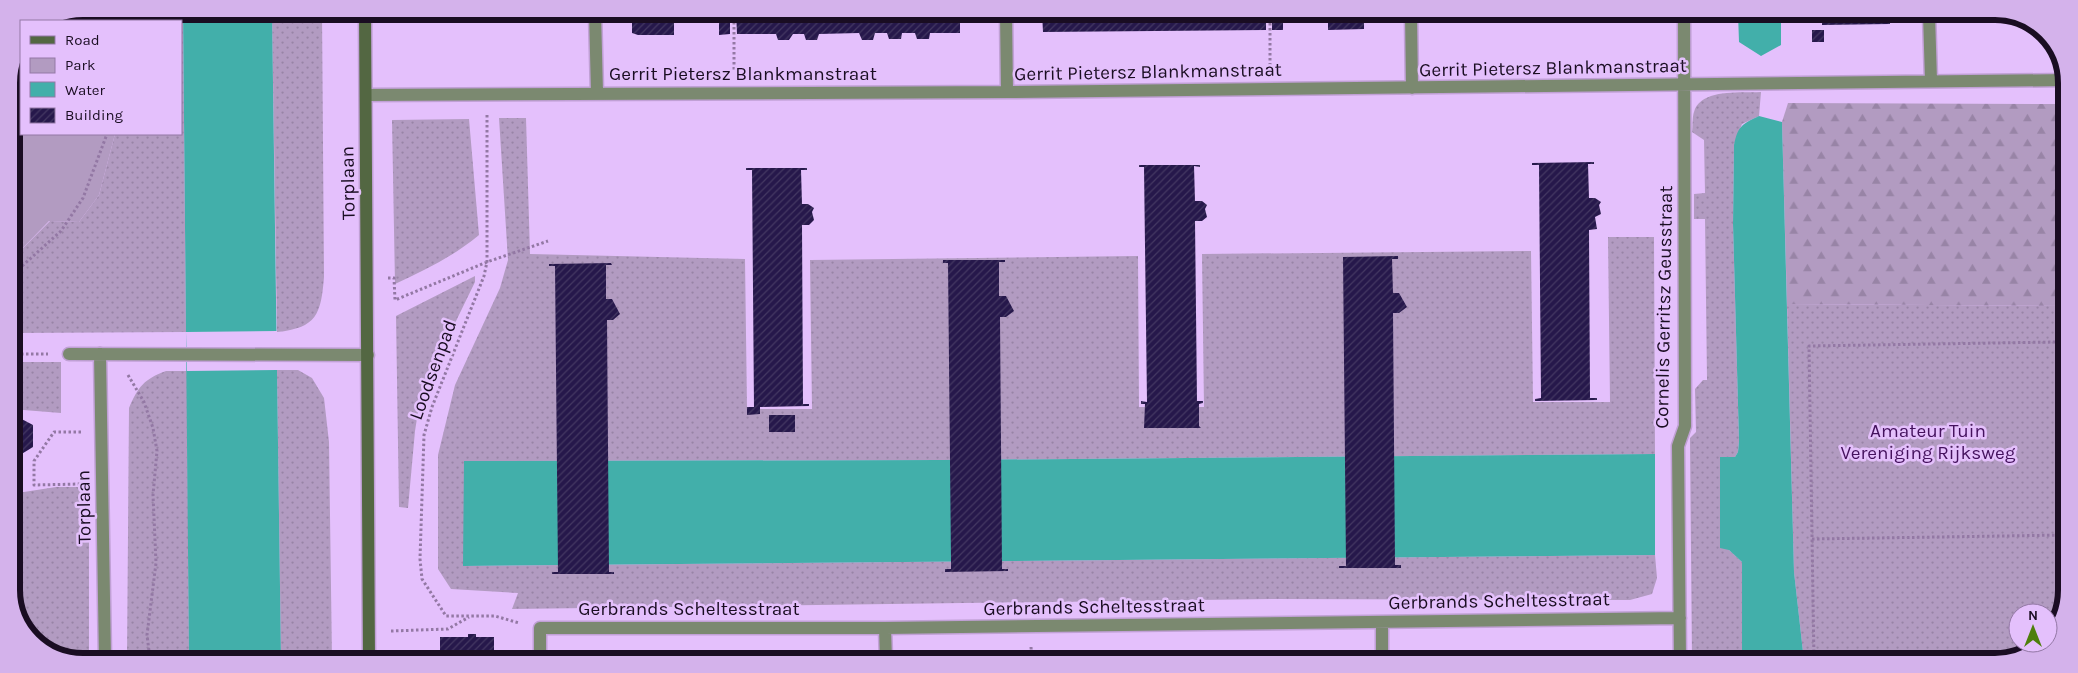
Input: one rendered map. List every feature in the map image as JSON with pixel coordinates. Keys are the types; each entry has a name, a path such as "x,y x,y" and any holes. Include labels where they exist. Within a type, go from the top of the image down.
{"street":[{"name":"Torplaan","path":"365,20 369,653"},
{"path":"595,20 597,94"},
{"path":"1006,20 1007,92"},
{"path":"1411,20 1412,88"},
{"name":"Cornelis Gerritsz Geusstraat","path":"1680,653 1678,446 1685,426 1684,20"},
{"path":"1929,20 1931,81"},
{"name":"Gerrit Pietersz Blankmanstraat","path":"366,95 1271,90 2058,80"},
{"path":"69,354 368,355"},
{"name":"Torplaan","path":"100,354 105,653"},
{"name":"Gerbrands Scheltesstraat","path":"540,628 885,628 1680,618"},
{"path":"1382,622 1382,653"},
{"path":"540,628 540,653"},
{"path":"885,628 886,653"}],"path":[{"path":"734,20 734,93"},
{"path":"1270,20 1271,90"},
{"name":"Loodsenpad","path":"487,94 487,262 484,276 432,407 424,435 420,559 422,579 446,616 495,616 540,628"},
{"path":"20,268 61,231 84,198 107,135"},
{"path":"368,278 394,278 395,300 487,262 548,241"},
{"path":"1814,653 1810,346 2056,342 2058,345"},
{"path":"20,354 69,354"},
{"path":"134,384 144,402 153,428 157,451 153,495 156,563 147,635 149,653"},
{"path":"102,432 54,432 34,461 34,486 102,484"},
{"path":"1812,539 2058,535"},
{"path":"369,631 448,629 469,616"}],"green space":[{"path":"183,20 186,332 20,333 20,251 50,221 79,222 99,195 115,135 182,135"},
{"path":"272,20 322,20 323,290 318,310 309,323 301,327 277,332"},
{"path":"1733,92 1761,92 1759,116 1742,124 1734,145 1733,224 1739,441 1738,452 1735,457 1720,457 1729,550 1742,562 1742,653 1692,653 1690,438 1696,432 1695,389 1703,380 1707,380 1705,219 1694,219 1694,194 1705,193 1704,140 1692,132 1693,117 1698,104 1704,99 1713,95"},
{"path":"1788,103 2058,104 2058,306 1787,304 1782,122"},
{"path":"499,118 526,118 530,254 745,259 747,409 812,409 810,260 1138,256 1139,407 1204,407 1202,254 1531,251 1533,402 1610,402 1608,237 1654,237 1655,454 942,460 464,461 464,566 1655,555 1657,578 1652,594 1630,600 1274,599 512,609 518,593 451,589 438,569 438,455 455,385 500,288 508,260"},
{"path":"469,119 479,235 449,256 395,284 392,120"},
{"path":"20,135 115,135 99,195 79,222 49,221 20,251"},
{"path":"475,276 475,282 421,393 415,431 408,508 399,507 396,316"},
{"name":"Amateur Tuin Vereniging Rijksweg","path":"1787,304 2058,306 2058,590 2056,603 2008,603 2007,652 1803,653 1794,572"},
{"path":"20,362 61,362 61,413 20,410"},
{"path":"277,370 298,370 312,378 324,398 329,442 332,653 281,653"},
{"path":"166,371 187,371 189,653 127,653 129,408 135,394 152,377"},
{"path":"56,487 89,487 89,653 67,651 52,645 36,631 25,614 20,594 20,493"}],"water":[{"path":"183,20 272,20 281,653 189,653"},
{"path":"1738,20 1781,20 1781,45 1761,56 1739,42"},
{"path":"1759,116 1782,122 1794,572 1803,653 1742,653 1742,562 1729,550 1720,548 1720,457 1735,457 1738,452 1739,441 1733,224 1734,145 1739,130 1748,121"},
{"path":"1655,454 1655,555 463,566 464,461 942,460"}],"pier":[{"path":"277,331 277,370 187,371 186,332"}],"building":[{"path":"674,20 674,35 638,35 632,33 632,21"},
{"path":"719,20 730,20 730,34 719,35"},
{"path":"736,20 960,20 960,33 930,33 929,39 917,39 915,33 902,33 901,39 889,39 887,33 875,33 873,40 862,40 859,33 819,34 817,40 806,40 804,34 793,34 789,40 778,40 776,34 737,34"},
{"path":"1042,20 1266,20 1266,30 1043,32"},
{"path":"1272,20 1283,20 1283,30 1272,30"},
{"path":"1328,20 1364,20 1364,29 1328,30"},
{"path":"1822,20 1890,20 1890,24 1822,25"},
{"path":"1965,20 1995,20 2011,22 1965,22"},
{"path":"1812,30 1824,30 1824,42 1812,42"},
{"path":"1594,162 1594,164 1588,164 1589,198 1595,198 1601,202 1599,205 1601,214 1595,217 1597,229 1589,230 1590,398 1597,398 1597,400 1535,401 1535,399 1541,398 1539,165 1532,165 1532,163"},
{"path":"1139,165 1200,165 1200,167 1194,166 1195,201 1202,201 1207,205 1205,209 1207,217 1202,221 1195,221 1197,401 1203,401 1203,403 1199,404 1199,426 1201,428 1144,428 1145,404 1141,404 1141,401 1147,402 1144,167 1139,167"},
{"path":"746,168 807,168 807,170 801,170 802,204 808,204 814,208 812,212 814,220 809,225 802,225 803,404 809,404 809,406 760,407 760,414 747,415 747,407 754,407 752,170 746,170"},
{"path":"1398,256 1398,259 1392,259 1393,293 1399,293 1407,307 1399,313 1393,313 1395,565 1401,565 1401,568 1339,568 1339,566 1346,566 1343,257"},
{"path":"943,260 1005,260 1005,262 999,262 999,296 1006,296 1014,311 1006,317 1000,317 1002,569 1008,569 1008,571 945,572 945,569 951,569 951,561 948,263 943,263"},
{"path":"611,263 612,265 606,265 606,299 612,299 620,314 613,320 607,320 609,572 614,572 614,574 552,574 552,572 558,572 555,266 549,266 549,264"},
{"path":"769,415 795,415 795,432 769,432"},
{"path":"20,418 33,425 33,447 20,455"},
{"path":"468,634 476,634 476,637 494,637 494,653 440,653 440,637 468,637"}]}
